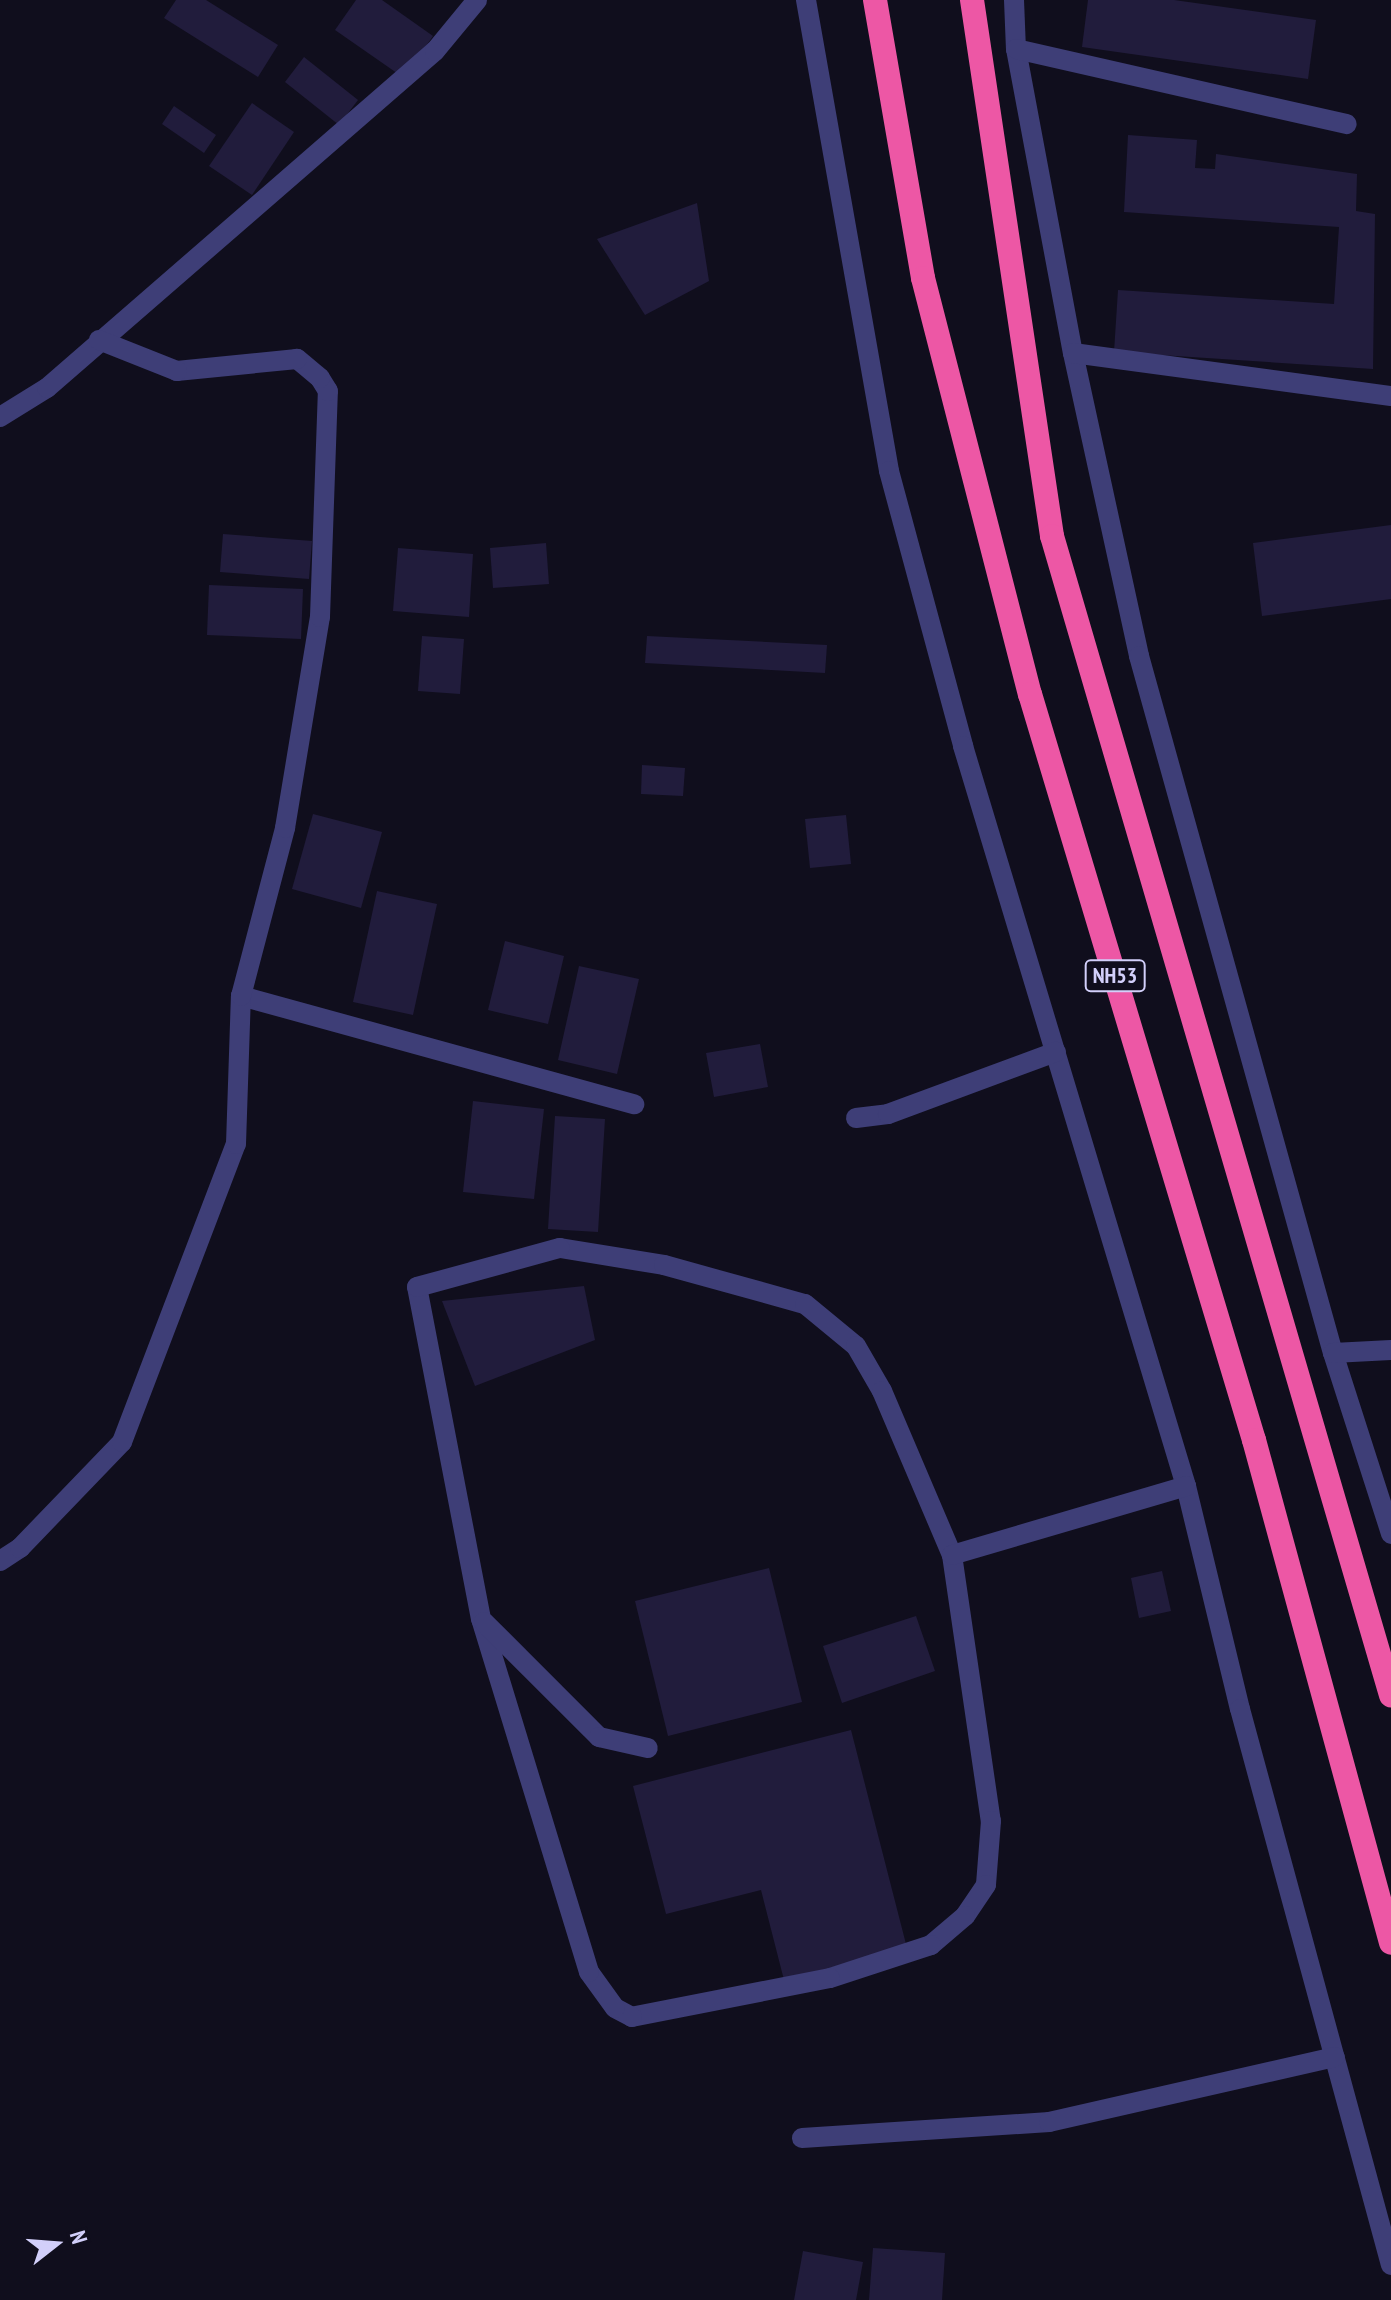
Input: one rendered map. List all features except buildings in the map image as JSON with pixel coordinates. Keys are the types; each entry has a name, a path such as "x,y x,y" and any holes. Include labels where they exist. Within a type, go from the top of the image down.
{"highway":[{"name":"NH53","path":"875,0 923,278 1030,694 1254,1440 1391,1943"},
{"name":"NH53","path":"972,0 1052,536 1391,1695"}],"street":[{"path":"0,417 47,388 435,51 477,0"},
{"path":"806,0 889,471 963,746 1186,1486 1240,1709 1391,2265"},
{"path":"1014,0 1016,49 1073,353 1139,656 1333,1353 1391,1534"},
{"path":"1016,49 1347,124"},
{"path":"0,1561 20,1548 122,1442 236,1144 241,996 285,828 320,617 328,391 297,359 177,371 99,340"},
{"path":"1073,353 1391,396"},
{"path":"241,996 634,1104"},
{"path":"856,1118 888,1114 1056,1052"},
{"path":"560,1248 664,1265 805,1304 856,1346 882,1391 952,1555 991,1821 986,1885 972,1905 931,1945 830,1978 632,2017 615,2008 589,1972 481,1619 417,1287 560,1248"},
{"path":"1333,1353 1391,1350"},
{"path":"952,1555 1186,1486"},
{"path":"481,1619 599,1737 648,1748"},
{"path":"802,2138 1049,2122 1335,2057"}]}
